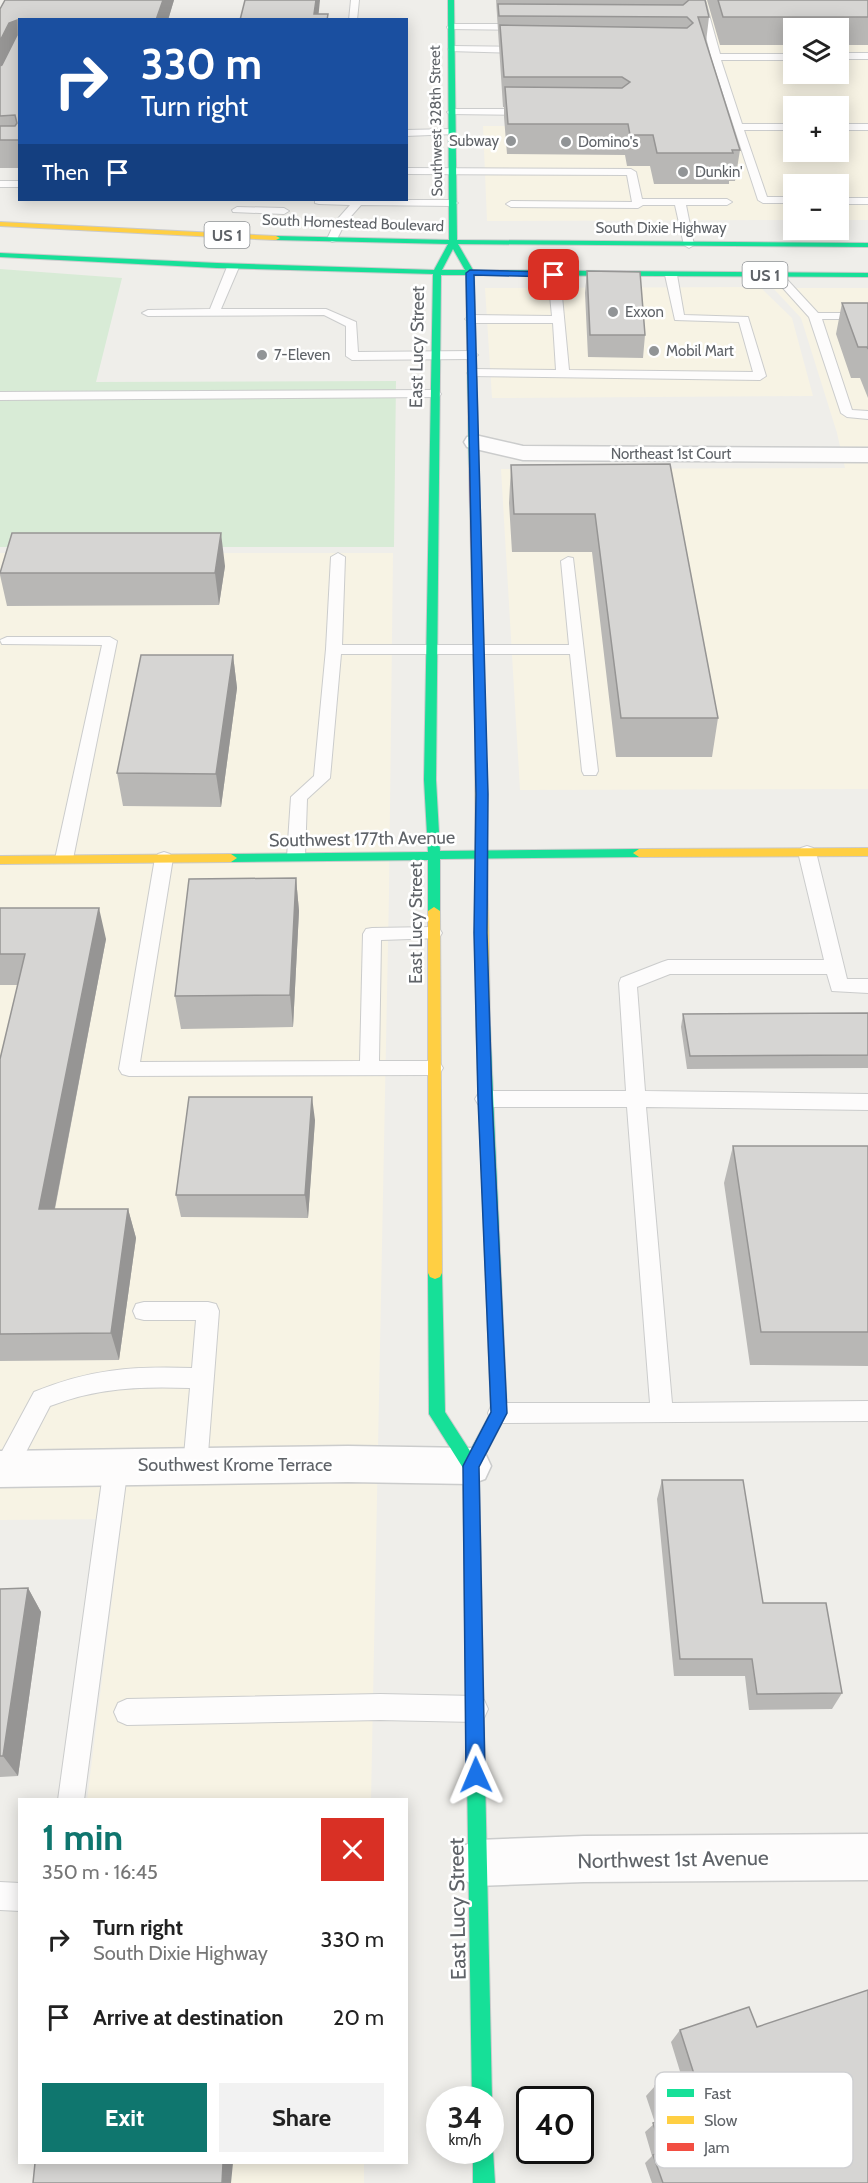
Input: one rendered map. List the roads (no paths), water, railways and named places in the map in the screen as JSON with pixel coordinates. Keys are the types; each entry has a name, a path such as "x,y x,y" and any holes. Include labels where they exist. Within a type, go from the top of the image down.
{"main road":[{"name":"Southwest 328th Street","path":"451,0 453,242"},
{"name":"South Homestead Boulevard","path":"0,224 234,218 332,239 453,242"},
{"name":"South Dixie Highway","path":"453,242 868,245"},
{"name":"East Lucy Street","path":"453,242 437,272 435,355 439,535 432,651 430,780 434,856 433,1068 437,1414 471,1466"},
{"path":"453,242 470,273 473,373 471,534 479,651 480,933 499,1413"},
{"name":"US 1","path":"0,255 233,267 554,275 868,275"},
{"name":"Southwest 177th Avenue","path":"0,860 868,852"},
{"name":"East Lucy Street","path":"482,2086 471,1466 499,1413"},
{"path":"483,2164 484,2183"}],"street":[{"name":"Northeast 1st Court","path":"471,456 523,453 868,455"},
{"name":"Southwest Krome Terrace","path":"3,1469 348,1464 471,1466"},
{"name":"Northwest 1st Avenue","path":"477,1863 584,1859 868,1857"}],"lane":[{"path":"353,18 355,0"},
{"path":"701,0 716,57 763,200 783,201"},
{"path":"452,27 536,27"},
{"path":"452,49 535,50"},
{"path":"849,57 868,56"},
{"path":"716,57 783,57"},
{"path":"452,112 539,112"},
{"path":"738,127 783,127"},
{"path":"849,127 868,127"},
{"path":"408,133 452,132"},
{"path":"408,171 630,172 638,202"},
{"path":"0,184 18,184"},
{"path":"319,201 453,203"},
{"path":"332,239 340,222 360,201"},
{"path":"849,201 868,201"},
{"path":"511,204 638,205 638,202 728,202"},
{"path":"680,202 689,245"},
{"path":"234,218 284,212"},
{"path":"315,212 348,213"},
{"path":"214,313 233,267"},
{"path":"554,275 563,375"},
{"path":"473,373 760,376 744,319 679,318 671,275"},
{"path":"777,275 815,316 847,412 868,415"},
{"path":"148,313 326,312 352,324 352,356 472,355"},
{"path":"815,316 868,316"},
{"path":"471,319 558,320"},
{"path":"0,396 435,394"},
{"path":"296,857 299,797 322,778 334,649 338,557"},
{"path":"568,561 590,771"},
{"path":"7,641 110,641 64,859"},
{"path":"334,649 577,650"},
{"path":"807,852 839,986 868,986"},
{"path":"164,858 129,1069 433,1068"},
{"path":"369,1068 372,934 433,933"},
{"path":"662,1413 628,983 668,967 834,967"},
{"path":"485,1099 868,1102"},
{"path":"144,1311 208,1311 195,1467"},
{"path":"3,1469 42,1399 72,1387 142,1376 202,1379"},
{"path":"499,1413 868,1411"},
{"path":"71,1798 116,1466"},
{"path":"127,1712 380,1707 475,1709"},
{"path":"0,1896 18,1897"}],"place":[{"name":"Subway","path":"511,141"},
{"name":"Domino's","path":"566,142"},
{"name":"Dunkin'","path":"683,172"},
{"name":"Exxon","path":"613,312"},
{"name":"Mobil Mart","path":"654,351"},
{"name":"7-Eleven","path":"262,355"}]}
